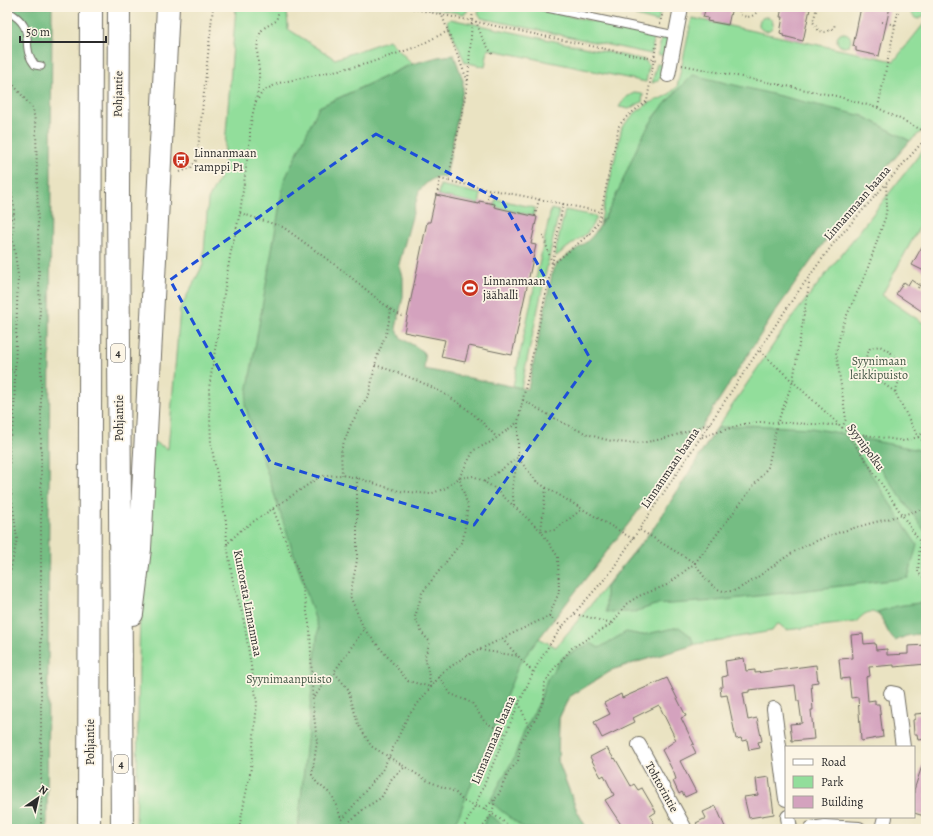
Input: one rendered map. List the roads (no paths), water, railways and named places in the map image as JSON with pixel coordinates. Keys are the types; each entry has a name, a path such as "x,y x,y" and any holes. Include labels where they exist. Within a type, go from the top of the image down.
{"highway":[{"path":"80,7 90,76"},
{"name":"Pohjantie","path":"90,829 91,7"},
{"name":"Pohjantie","path":"119,7 118,191 122,829"},
{"path":"120,698 140,549 153,305 172,216 174,116 166,51 168,7"}],"street":[{"path":"668,75 681,7"},
{"path":"891,693 896,694 903,746"},
{"path":"774,709 785,792"},
{"name":"Tohtorintie","path":"638,745 685,829"},
{"path":"788,818 790,829"},
{"path":"882,829 885,818"},
{"path":"811,829 860,829"}],"lane":[{"path":"542,7 675,35"},
{"path":"7,11 22,21 25,26 30,60 35,66 41,66"}],"place":[{"name":"Linnanmaan ramppi P1","path":"181,160"},
{"name":"Linnanmaan jäähalli","path":"470,288"}],"park label":[{"name":"Syynimaan leikkipuisto","path":"879,368"},
{"name":"Syynimaanpuisto","path":"289,679"}]}
